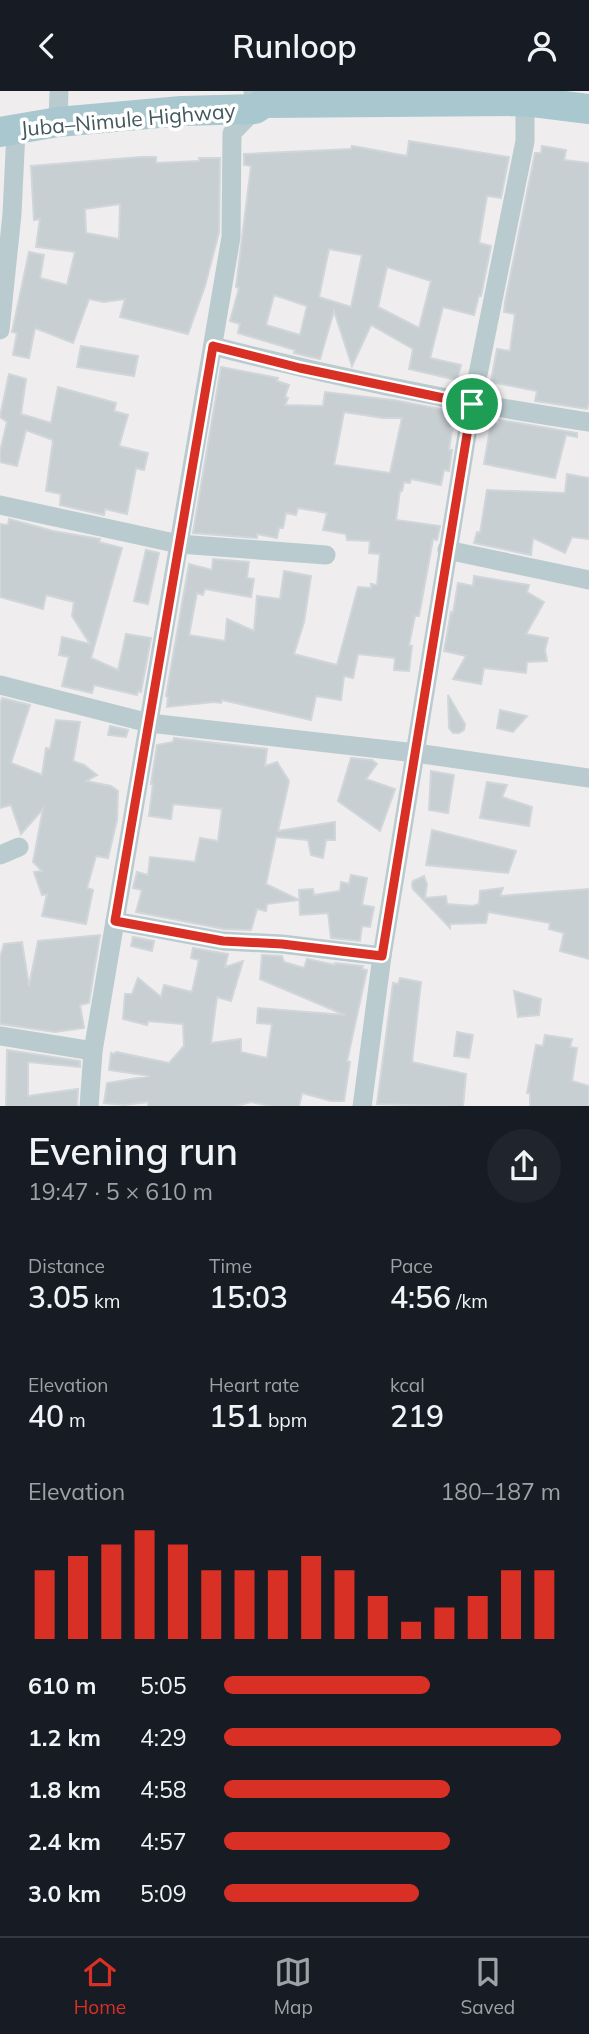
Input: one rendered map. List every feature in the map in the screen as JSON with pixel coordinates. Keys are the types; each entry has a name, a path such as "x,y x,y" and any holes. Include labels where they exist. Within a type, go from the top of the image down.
{"main road":[{"name":"Juba–Nimule Highway","path":"8,131 58,122 181,111 254,100 264,103 525,101 589,109"}],"street":[{"path":"58,122 59,91"},
{"path":"89,1106 93,1051 231,237 232,133 254,100"},
{"path":"362,1106 382,956 447,550 472,404 525,141 525,101"},
{"path":"0,330 11,228 8,131"},
{"path":"213,346 300,368 472,404 589,422"},
{"path":"0,505 179,544 326,555"},
{"path":"447,550 589,580"},
{"path":"0,685 149,723 416,753 589,778"},
{"path":"0,855 19,847"},
{"path":"115,921 223,941 282,944 382,956"},
{"path":"0,1036 93,1051"}],"building":[{"path":"409,141 509,157 501,198 487,196 479,243 491,246 481,296 479,295 474,315 443,307 430,358 461,365 457,380 409,369 413,349 371,325 352,366 334,311 320,359 294,353 295,350 238,333 240,324 230,321 239,288 236,287 251,166 244,165 244,154 351,149 352,146 407,156","holes":["329,249 362,255 351,307 319,297","387,267 431,281 419,328 378,307","274,295 307,306 300,335 266,325"]},
{"path":"542,146 566,150 564,160 589,163 587,409 535,401 537,391 491,382 497,349 510,351 515,314 504,312 505,302 535,153 541,153"},
{"path":"141,157 156,157 156,163 220,158 219,232 205,286 188,334 120,317 125,299 104,302 89,299 73,343 35,328 29,358 13,355 17,333 12,332 29,252 44,255 40,278 67,285 75,252 36,247 40,219 34,220 31,166","holes":["120,204 119,239 86,233 85,209"]},
{"path":"81,346 138,356 134,376 77,367"},
{"path":"221,367 278,378 277,381 289,385 285,405 323,406 325,392 393,400 451,411 449,450 452,450 449,471 444,470 441,485 411,479 410,483 404,482 400,491 396,520 440,526 437,540 433,539 419,616 415,616 409,645 412,646 409,671 394,670 395,658 358,654 353,678 344,676 341,700 316,696 311,720 222,700 221,703 167,707 166,696 189,564 212,570 213,559 249,562 247,578 254,579 251,597 205,589 203,595 197,593 189,635 225,641 227,619 254,631 257,596 280,599 284,571 311,576 304,622 294,654 337,665 358,587 371,588 371,584 377,585 380,554 369,553 370,541 347,540 346,534 323,530 327,513 298,508 296,515 286,513 283,528 279,528 277,538 257,534 257,538 193,533","holes":["344,412 402,418 390,473 334,465"]},
{"path":"9,374 26,379 21,414 51,423 58,387 116,403 114,411 128,415 119,446 148,453 144,470 136,468 127,514 105,509 104,515 60,505 61,494 46,491 53,440 26,430 17,466 0,462 7,422 0,417"},
{"path":"500,420 577,433 577,437 566,435 555,478 484,464 491,423 499,424"},
{"path":"567,474 589,478 589,539 572,537 565,553 533,538 531,555 474,543 477,532 480,533 487,490 565,493"},
{"path":"9,519 53,531 100,539 99,542 122,548 91,658 118,670 126,634 151,638 141,692 138,691 137,695 94,685 92,693 62,686 69,657 59,655 62,637 90,644 72,616 74,602 46,595 43,609 0,597 0,524 8,525"},
{"path":"146,550 159,553 148,604 134,601"},
{"path":"474,576 529,585 527,592 544,602 526,634 548,638 545,650 547,661 527,662 526,673 484,668 481,684 453,679 466,656 444,651 451,612 453,613 458,583 473,586"},
{"path":"448,695 465,724 464,730 459,733 453,733 449,728"},
{"path":"2,698 30,705 11,763 42,775 46,748 50,749 56,720 80,722 73,761 97,775 86,781 111,786 118,791 117,820 108,858 96,856 87,888 93,890 86,924 42,916 47,894 42,895 34,872 42,871 33,862 43,809 21,834 11,805 0,808"},
{"path":"500,710 527,716 513,732 497,728"},
{"path":"110,726 128,730 126,737 108,735"},
{"path":"174,738 267,749 265,766 277,762 289,781 278,831 335,822 335,840 326,840 323,858 311,855 308,840 276,837 266,884 299,900 267,904 266,911 257,909 251,930 224,929 136,912 142,890 133,888 137,872 148,875 150,857 195,862 200,838 218,841 222,809 173,804 171,819 149,816 157,745 173,742"},
{"path":"351,758 372,760 377,764 366,779 395,789 380,831 338,801"},
{"path":"431,771 454,775 448,813 429,810"},
{"path":"487,782 507,785 502,797 532,807 529,826 480,818"},
{"path":"432,830 516,851 508,873 426,865"},
{"path":"351,875 367,878 362,905 374,907 370,927 362,926 360,941 331,938 328,913 300,915 299,890 313,889 314,895 340,891 341,882 349,884"},
{"path":"424,876 427,884 425,898 446,896 447,904 473,906 479,904 480,891 503,888 500,896 589,889 589,959 560,951 564,933 549,929 550,923 488,912 486,923 450,924 450,928 413,889 413,881"},
{"path":"100,935 89,1003 80,1005 84,1028 55,1032 0,1024 0,958 4,944 22,942 29,986 38,941"},
{"path":"133,937 154,941 152,951 131,946"},
{"path":"193,948 228,954 225,967 243,961 231,1001 217,997 211,1043 241,1039 241,1052 267,1058 272,1024 257,1023 258,1008 345,1015 260,979 262,955 282,956 284,962 304,968 307,959 335,965 363,966 362,969 367,970 347,1061 350,1062 344,1101 331,1101 302,1093 299,1106 270,1106 251,1102 237,1106 104,1103 107,1083 150,1076 109,1070 111,1053 169,1063 184,1046 183,1024 148,1021 147,1025 123,1019 125,994 132,994 138,978 161,997 164,985 192,992 199,960 191,958"},
{"path":"400,978 421,982 412,1062 466,1074 463,1106 377,1104 393,983 398,984"},
{"path":"514,991 541,999 539,1015 518,1017"},
{"path":"457,1032 473,1035 469,1058 454,1056"},
{"path":"545,1035 572,1039 570,1047 577,1048 572,1081 589,1086 589,1106 530,1106 530,1093 527,1093 536,1045 543,1046"},
{"path":"7,1050 80,1061 80,1067 28,1062 28,1096 78,1089 77,1106 6,1106"}],"route":[{"path":"213,346 300,368 472,404 382,956 282,944 223,941 115,921 213,346"}]}
